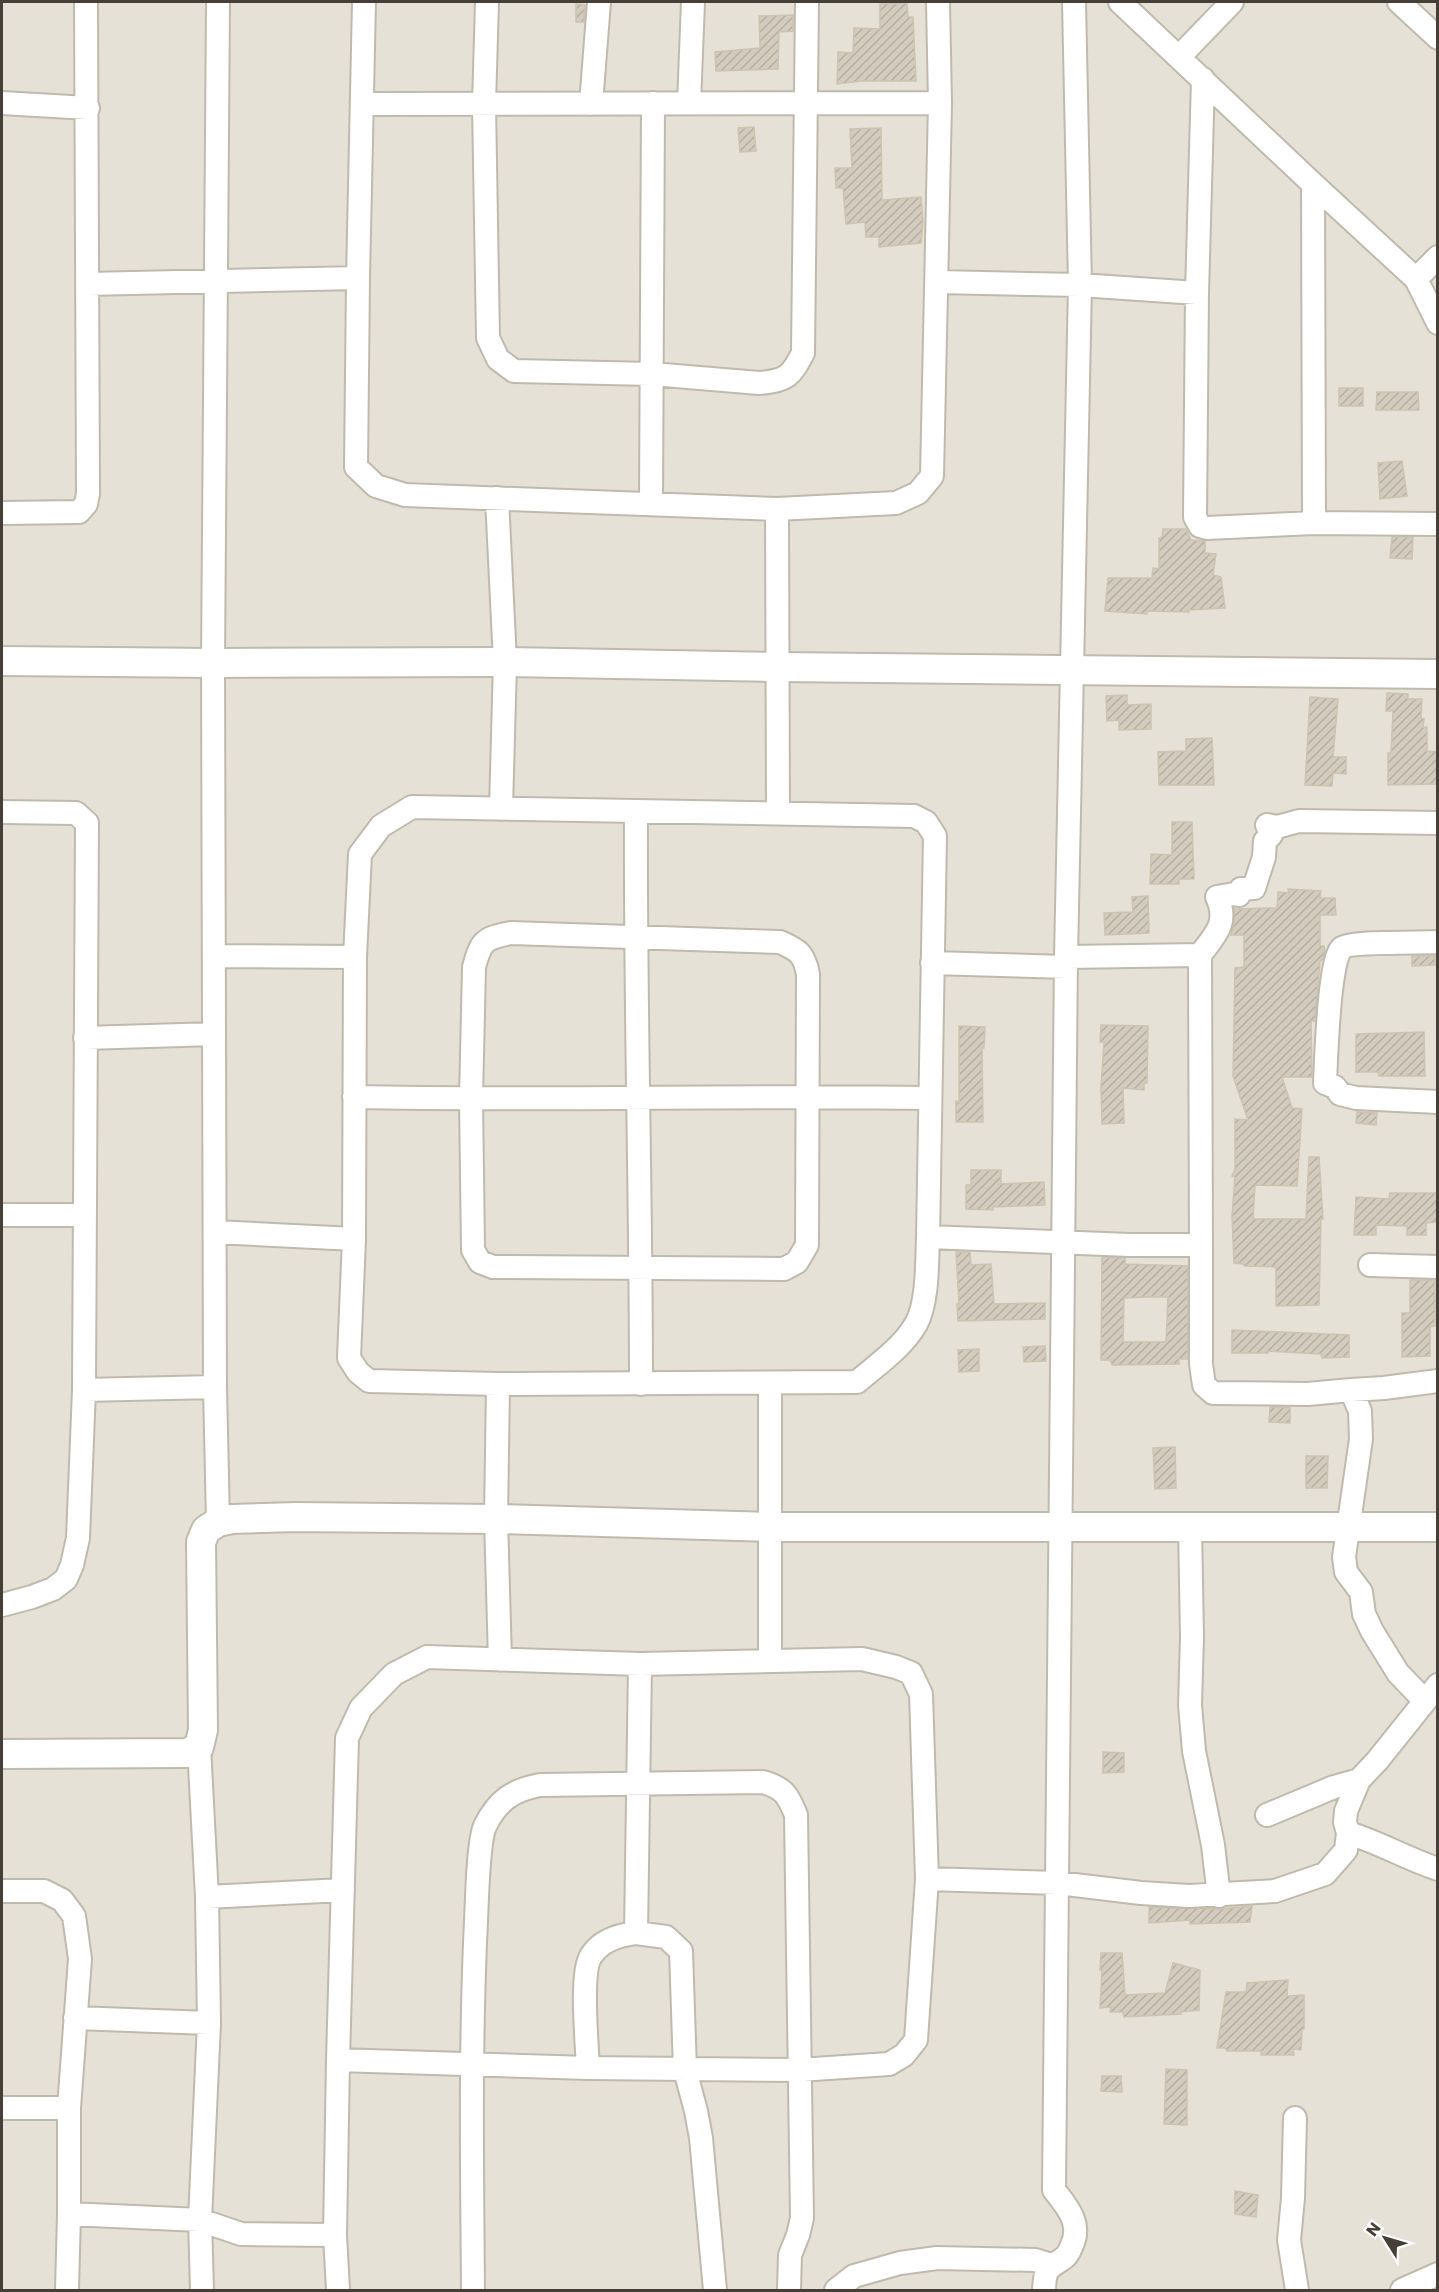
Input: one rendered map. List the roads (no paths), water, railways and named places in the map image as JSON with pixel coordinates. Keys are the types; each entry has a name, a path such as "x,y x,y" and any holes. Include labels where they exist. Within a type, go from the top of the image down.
{"street":[{"path":"2,513 79,512 86,504 88,494 86,2"},
{"path":"218,2 213,663 215,1388 218,1522"},
{"path":"364,2 356,467 376,486 405,495 777,509 896,503 918,493 932,476 940,103 938,2"},
{"path":"487,2 484,104 488,338 498,358 514,371 652,374 759,382 775,382 793,373 803,353 807,2"},
{"path":"591,104 599,2"},
{"path":"689,103 693,2"},
{"path":"1044,2290 1044,2276 1051,2265 1067,2256 1077,2235 1075,2221 1054,2190 1066,962 1080,285 1074,2"},
{"path":"1120,2 1416,279 1437,323"},
{"path":"1179,57 1232,2"},
{"path":"1399,2 1436,33"},
{"path":"1203,79 1197,293 1197,522 1200,526 1207,528 1314,523 1437,524"},
{"path":"2,103 87,108"},
{"path":"362,104 940,103"},
{"path":"651,503 653,104"},
{"path":"1312,184 1314,523"},
{"path":"1416,279 1437,257"},
{"path":"87,284 358,278"},
{"path":"937,282 1080,285 1197,293"},
{"path":"497,498 505,662 501,809"},
{"path":"777,509 778,813"},
{"path":"2,661 505,662 1437,674"},
{"path":"412,807 636,812 914,816 927,822 935,836 926,1289 916,1323 894,1350 857,1382 498,1384 369,1381 358,1372 349,1358 354,1239 355,957 360,854 381,826 412,807"},
{"path":"2,812 76,813 87,823 84,1390 78,1538 72,1565 66,1579 53,1589 2,1605"},
{"path":"636,812 635,937 639,1098 641,1384"},
{"path":"1437,823 1299,821 1277,827 1268,825 1271,835 1265,841 1264,857 1254,888 1241,889 1239,895 1217,897 1222,906 1222,920 1216,933 1200,955 1201,1364 1204,1385 1213,1394 1308,1394 1437,1381"},
{"path":"511,933 780,942 796,949 806,960 807,1096 807,1245 797,1262 784,1269 493,1267 480,1262 472,1250 471,1099 474,967 479,949 490,936 511,933"},
{"path":"1437,942 1365,944 1345,946 1340,949 1334,965 1325,1083 1335,1086 1340,1094 1356,1098 1437,1102"},
{"path":"932,963 1066,962 1200,955"},
{"path":"214,956 355,957"},
{"path":"85,1038 214,1034"},
{"path":"354,1097 929,1098"},
{"path":"2,1215 84,1215"},
{"path":"215,1232 354,1239"},
{"path":"928,1237 1063,1243 1201,1245"},
{"path":"1370,1265 1437,1267"},
{"path":"770,1383 770,1661"},
{"path":"498,1384 496,1519 500,1660"},
{"path":"84,1390 215,1388"},
{"path":"927,1879 1058,1883 1141,1893 1219,1896 1275,1891 1325,1874 1346,1850 1348,1833 1345,1821 1346,1811 1359,1780 1377,1761 1431,1692 1398,1673 1368,1623 1360,1592 1346,1572 1344,1557 1347,1526 1361,1439 1360,1411 1351,1390"},
{"path":"202,2290 200,2220 209,2023 207,1897 199,1747 203,1730 201,1542 206,1530 218,1522 232,1519 296,1517 496,1519 771,1527 1437,1527"},
{"path":"1190,1526 1192,1638 1190,1705 1194,1751 1219,1896"},
{"path":"338,2060 588,2068 799,2070 889,2064 904,2055 916,2040 927,1879 921,1694 911,1673 896,1666 862,1659 640,1664 427,1657 394,1674 361,1708 347,1738 338,2060 335,2235 338,2290"},
{"path":"636,1933 640,1664"},
{"path":"2,1754 187,1753 199,1747"},
{"path":"1268,1815 1334,1787 1359,1780"},
{"path":"473,2290 470,2064 477,1901 484,1828 500,1802 522,1788 540,1785 763,1782 779,1787 789,1799 796,1815 802,2218 790,2255 789,2290"},
{"path":"1348,1833 1380,1844 1415,1862 1437,1869"},
{"path":"207,1897 343,1890"},
{"path":"2,1891 44,1891 62,1900 74,1916 80,1959 69,2108 67,2290"},
{"path":"588,2068 585,1974 590,1956 605,1942 623,1935 636,1933 666,1937 681,1951 685,2070 701,2138 715,2290"},
{"path":"75,2018 209,2023"},
{"path":"2,2108 69,2108"},
{"path":"1295,2118 1293,2198 1289,2240 1297,2290"},
{"path":"69,2214 200,2220 241,2234 335,2235"},
{"path":"836,2290 854,2276 918,2260 937,2258 1035,2260 1051,2265"},
{"path":"1402,2290 1437,2274"}]}
